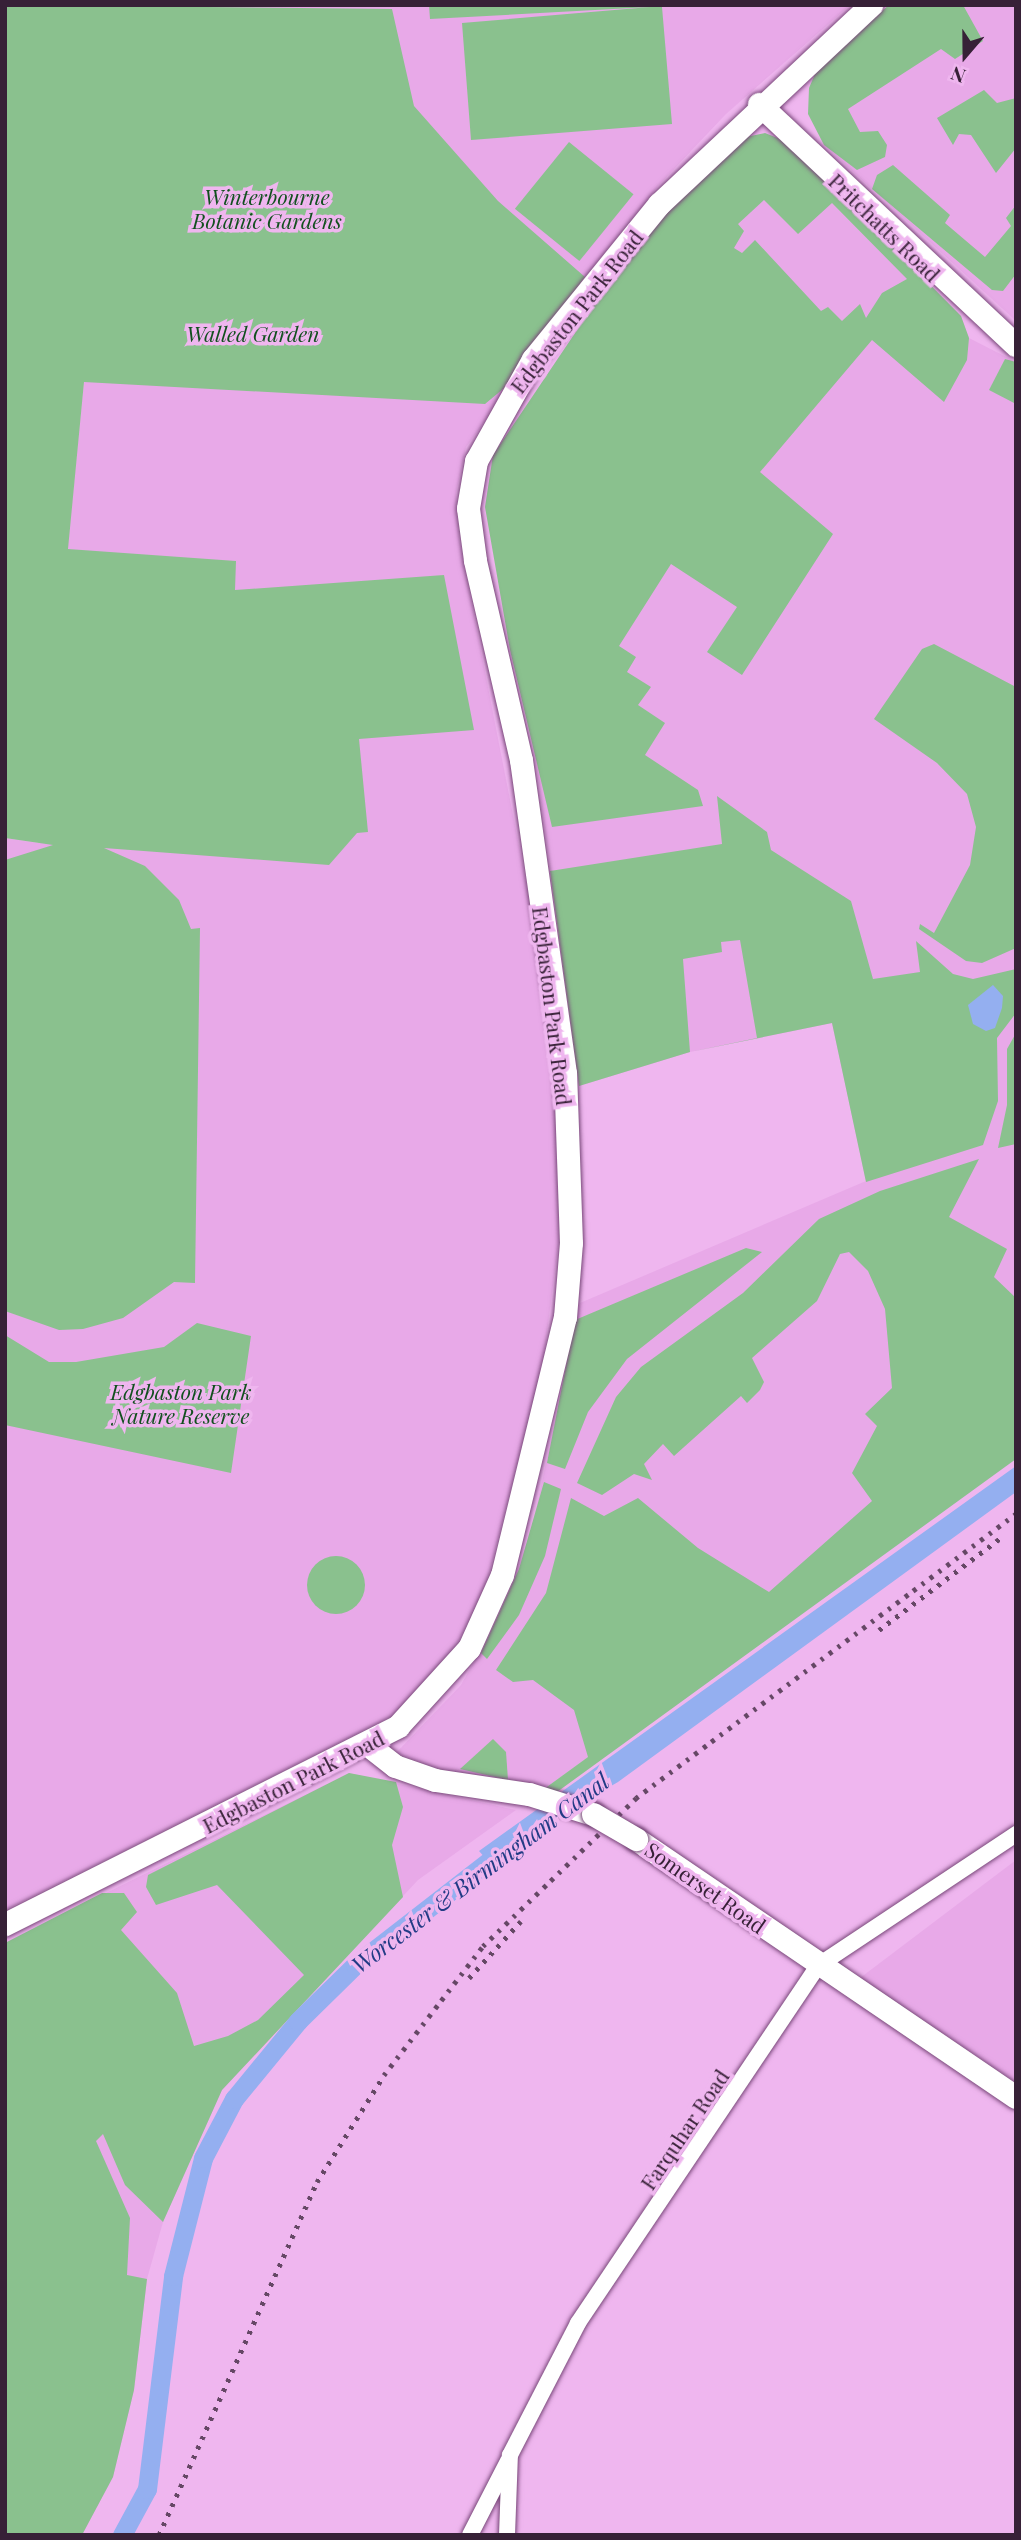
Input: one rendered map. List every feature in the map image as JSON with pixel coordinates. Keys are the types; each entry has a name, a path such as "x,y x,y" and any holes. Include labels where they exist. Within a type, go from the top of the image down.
{"street":[{"name":"Edgbaston Park Road","path":"5,1924 368,1745 398,1726 450,1673 502,1575 566,1304 571,1243 565,1073 521,761 475,560 468,508 476,461 540,350 659,204 759,104 871,5"},
{"name":"Pritchatts Road","path":"759,104 1016,345"},
{"name":"Somerset Road","path":"368,1745 395,1766 435,1780 529,1794 588,1812 636,1839 1016,2096"},
{"name":"Farquhar Road","path":"507,2535 510,2455 578,2323 819,1965 1016,1834"},
{"path":"470,2535 510,2455"}],"shaded area":[{"path":"5,5 850,5 726,114 657,187 466,447 456,493 459,539 538,943 557,1097 561,1223 543,1363 486,1586 454,1651 392,1716 5,1910 5,838 38,843 84,382"},
{"path":"903,5 1016,5 1016,321 824,145 836,109"},
{"path":"765,133 961,316 969,338 1016,362 1016,1447 544,1789 437,1769 396,1753 461,1685 501,1614 532,1529 580,1303 866,1181 832,1023 690,1052 579,1086 537,767 485,507 493,455 602,293 716,153"},
{"path":"349,1773 516,1810 418,1880 222,2090 163,2222 147,2279 134,2390 113,2477 82,2535 5,2535 5,1943"},
{"path":"1016,1860 1016,2082 860,1978"}],"green space":[{"path":"5,5 392,9 414,106 498,201 585,277 503,389 485,404 84,382 68,549 236,561 235,590 444,575 474,730 359,739 368,832 357,833 329,865 104,848 145,866 179,900 191,929 200,928 195,1283 174,1282 123,1318 83,1329 59,1330 5,1311 5,860 53,845 5,838"},
{"path":"429,5 675,5 662,7 672,124 471,140 462,23 650,7 430,19"},
{"path":"889,5 963,5 983,41 955,59 941,49 848,109 860,132 878,131 887,145 885,157 857,170 824,145 808,114 809,88 818,67"},
{"path":"984,90 997,103 1016,98 1016,148 996,173 971,135 959,134 953,145 937,118"},
{"path":"765,133 790,143 961,316 969,338 967,360 944,402 872,340 760,472 833,534 742,675 707,652 737,607 671,564 619,646 636,657 627,672 651,687 638,705 665,723 645,755 698,790 703,806 552,827 510,650 485,507 493,455 602,293 716,153 741,138","holes":["764,200 798,234 832,203 907,279 882,293 866,318 860,304 842,321 828,307 821,311 755,240 742,253 734,248 744,231 738,224"]},
{"path":"569,142 634,194 579,261 515,209"},
{"path":"893,165 950,215 945,223 985,257 1011,226 1006,218 1016,205 1016,274 1003,291 992,290 872,189 877,175"},
{"path":"1005,359 1016,362 1016,404 989,390"},
{"path":"934,644 1016,687 1016,948 982,963 966,961 919,929 920,924 934,933 970,865 976,827 967,794 937,763 874,719 922,649"},
{"path":"717,796 767,832 771,850 851,901 873,979 920,972 916,941 953,974 973,979 1016,969 1016,1013 997,1038 998,1101 983,1145 866,1182 832,1023 690,1052 579,1086 550,871 722,844","holes":["740,940 757,1038 690,1052 683,959 722,952 721,942"]},
{"path":"1016,1033 1016,1144 998,1148 1007,1105 1007,1049"},
{"path":"979,1159 949,1217 1007,1249 994,1277 1016,1298 1016,1459 557,1792 544,1789 588,1757 574,1710 533,1680 513,1682 496,1670 546,1593 571,1498 604,1516 638,1498 698,1548 769,1592 872,1501 852,1473 877,1426 865,1414 892,1388 885,1309 868,1271 849,1252 840,1254 817,1301 752,1358 764,1382 760,1390 747,1403 741,1396 674,1456 663,1444 644,1464 652,1480 634,1474 602,1495 577,1483 616,1397 641,1367 743,1293 819,1219 880,1191"},
{"path":"746,1248 762,1252 627,1359 588,1412 565,1469 547,1463 575,1320"},
{"name":"Edgbaston Park Nature Reserve","path":"197,1323 251,1336 231,1473 5,1425 5,1335 49,1362 76,1362 164,1347"},
{"path":"544,1482 561,1489 545,1556 519,1615 487,1659 481,1653 519,1569"},
{"path":"336,1556 347,1558 360,1569 365,1585 363,1596 352,1609 336,1614 325,1612 312,1601 307,1585 309,1574 320,1561"},
{"path":"493,1739 506,1752 508,1780 460,1769"},
{"path":"349,1773 396,1782 403,1807 392,1845 403,1897 222,2090 163,2222 125,2185 103,2134 96,2141 130,2218 127,2275 147,2279 134,2390 113,2477 82,2535 5,2535 5,1943 102,1893 124,1893 137,1912 121,1930 177,1993 194,2046 228,2036 258,2020 304,1975 217,1885 156,1905 146,1887 148,1875"}],"water":[{"path":"993,985 1003,996 1002,1008 995,1028 986,1031 973,1024 968,1005"},
{"path":"1016,1466 1016,1492 618,1782 547,1823 498,1872 479,1851"}],"waterway":[{"name":"Worcester & Birmingham Canal","path":"122,2535 147,2489 173,2276 203,2158 234,2099 298,2021 355,1965 507,1847"}],"railway":[{"path":"159,2535 317,2182 384,2075 483,1946 636,1798 1016,1514"},
{"path":"879,1630 1002,1537"},
{"path":"469,1978 521,1921"}],"park label":[{"name":"Winterbourne Botanic Gardens","path":"267,208"},
{"name":"Walled Garden","path":"253,333"}]}
